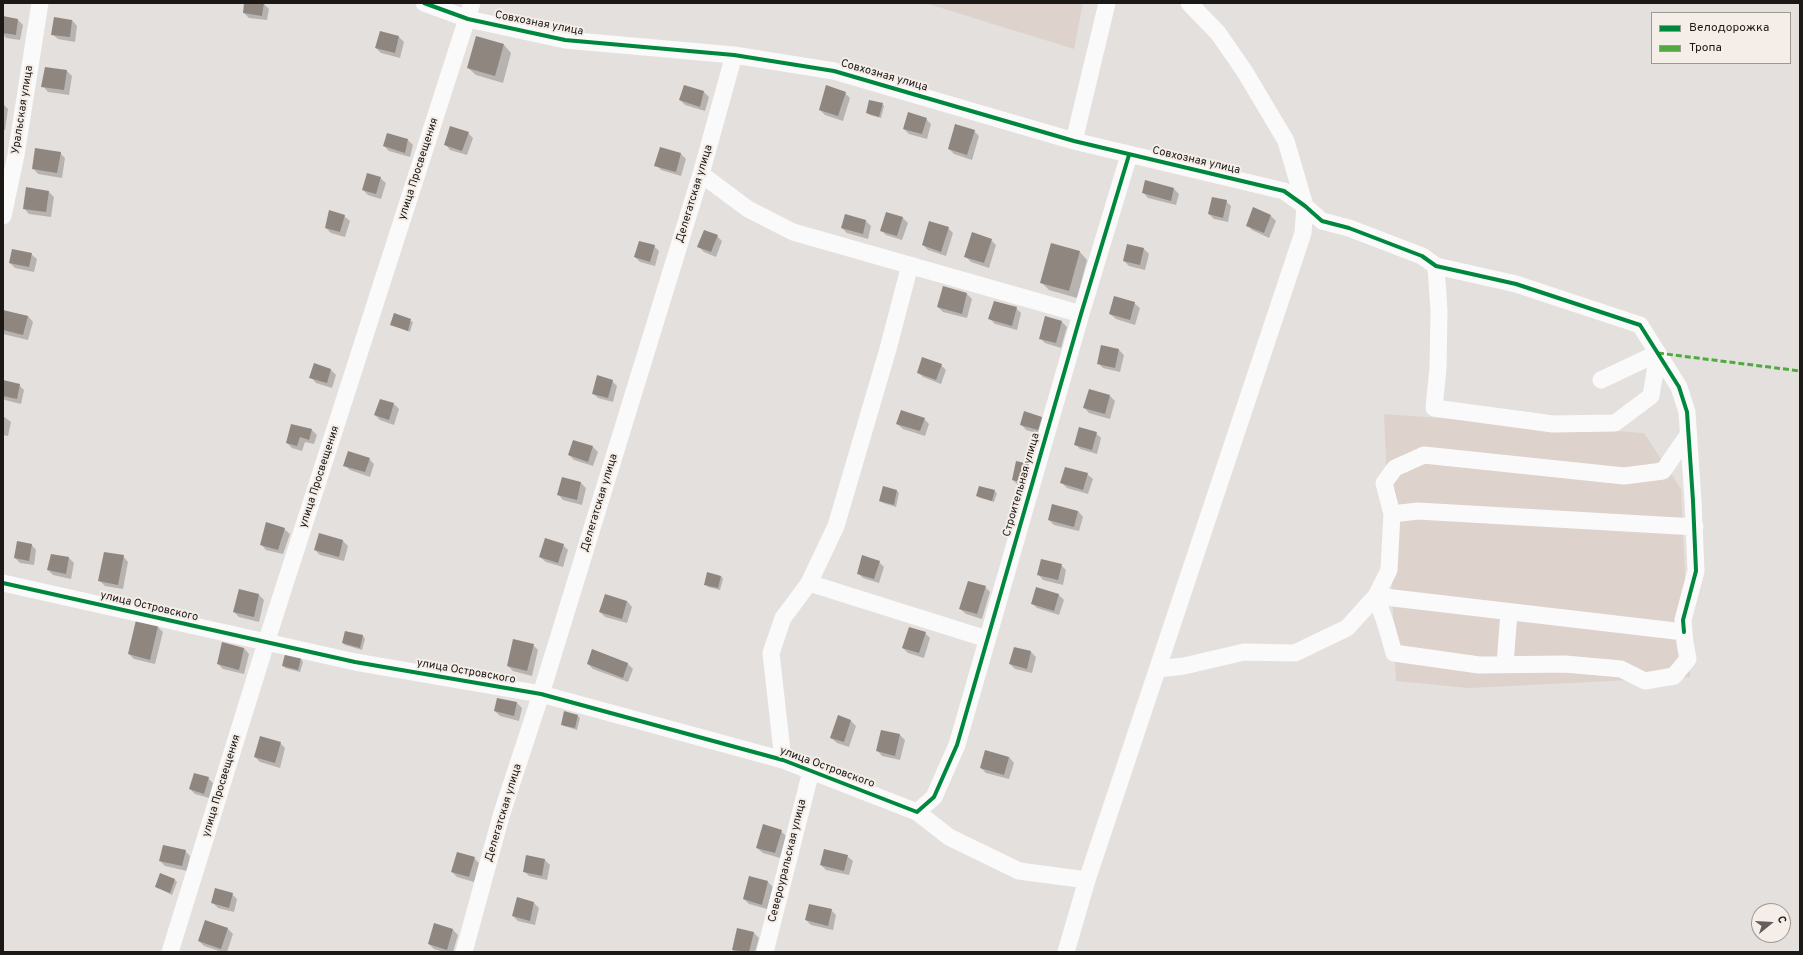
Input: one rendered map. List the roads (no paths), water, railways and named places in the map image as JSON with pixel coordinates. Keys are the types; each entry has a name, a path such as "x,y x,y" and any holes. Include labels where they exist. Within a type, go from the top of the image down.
{"street":[{"name":"Уральская улица","path":"3,216 16,155 40,3"},
{"name":"Совхозная улица","path":"424,3 470,11 565,40 734,54 834,71 1074,141 1284,191 1305,206 1322,221 1349,228 1422,256 1436,266"},
{"path":"1074,141 1107,3"},
{"path":"1066,952 1087,880 1302,233 1305,206 1286,141 1245,72 1218,33 1189,3"},
{"name":"улица Просвещения","path":"170,952 266,643 470,11"},
{"name":"Делегатская улица","path":"464,952 501,816 541,694 701,174 734,54"},
{"name":"Строительная улица","path":"917,812 934,797 957,745 986,639 1129,155"},
{"path":"701,174 748,209 793,232 1081,314"},
{"path":"783,760 771,653 783,618 809,583 836,526 888,349 910,265"},
{"path":"1376,596 1394,654 1479,665 1565,664 1621,669 1645,681 1674,676 1688,659 1683,620 1696,571 1695,527 1687,412 1679,387 1658,353 1640,325 1516,284 1436,266 1439,312 1438,368 1434,408 1553,424 1615,423 1651,396 1658,353"},
{"path":"1601,380 1658,353"},
{"path":"1158,669 1184,666 1244,652 1295,653 1348,628 1376,596 1389,570 1392,514 1384,484 1395,468 1424,455 1624,476 1663,471 1688,436"},
{"path":"1392,514 1418,511 1695,527"},
{"name":"улица Островского","path":"3,583 355,662 541,694 783,760 917,812 949,837 1019,871 1087,880"},
{"path":"809,583 986,639"},
{"path":"1376,596 1684,632"},
{"path":"1505,664 1509,612"},
{"name":"Североуральская улица","path":"765,952 811,771"}]}
